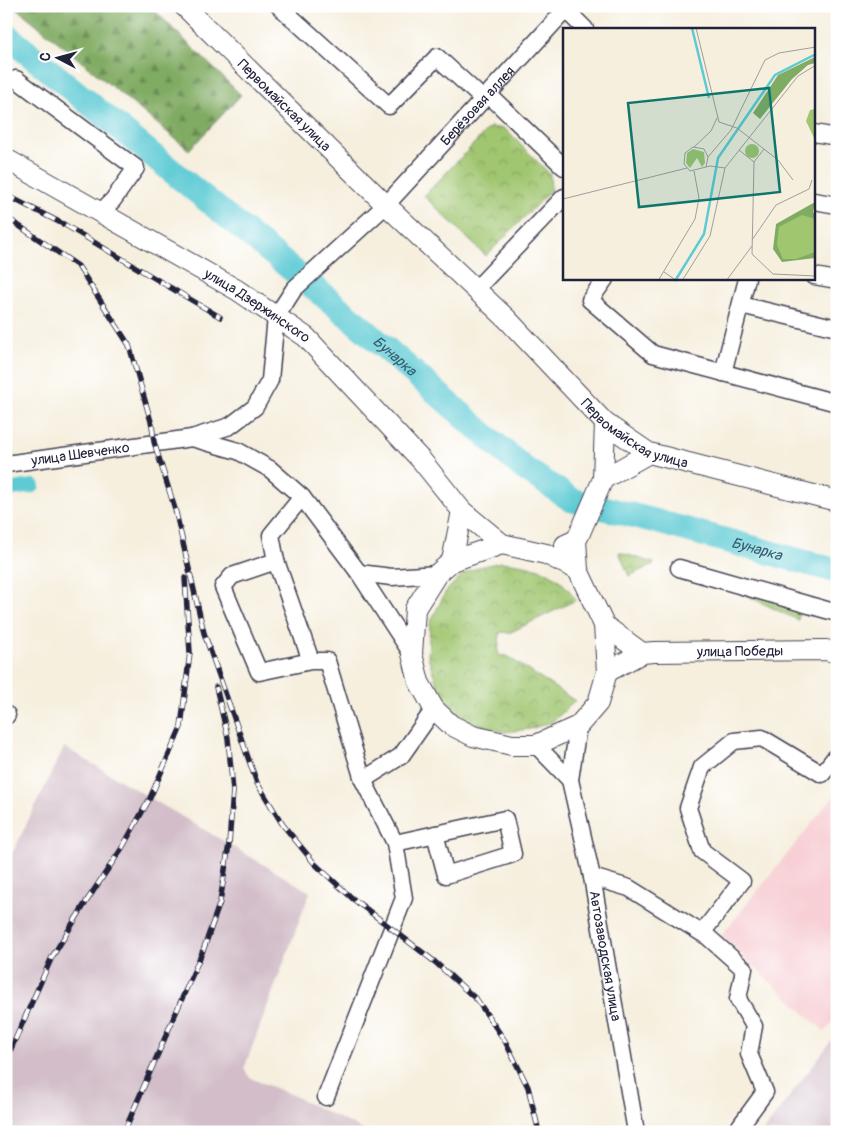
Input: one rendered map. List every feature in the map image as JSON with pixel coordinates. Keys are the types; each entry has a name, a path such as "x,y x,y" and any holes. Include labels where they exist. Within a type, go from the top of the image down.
{"main road":[{"name":"Первомайская улица","path":"184,6 386,205 507,319 605,423 649,453 837,501"},
{"name":"улица Дзержинского","path":"6,159 237,290 306,337 422,461 462,511 502,544"},
{"path":"462,511 445,567 415,608 412,654 420,682 434,709 451,725 474,736 512,745 536,745 578,726 598,703 607,672 604,625 578,570 576,540 601,484 605,423"},
{"path":"601,484 649,453"},
{"path":"546,554 576,540"},
{"path":"445,567 502,544 546,554 578,570"},
{"path":"604,625 642,653 607,672"},
{"name":"улица Победы","path":"642,653 816,650 837,653"}],"street":[{"path":"279,6 389,106 437,57 486,97 563,166"},
{"name":"Берёзовая аллея","path":"276,317 294,289 386,205 568,8"},
{"path":"568,8 584,28"},
{"path":"16,79 136,168 113,200 101,212"},
{"path":"816,133 837,137"},
{"path":"476,289 563,198"},
{"path":"816,201 837,205"},
{"path":"816,276 837,280"},
{"path":"604,280 590,300 653,354 837,403"},
{"path":"723,373 747,280"},
{"path":"740,305 837,328"},
{"path":"192,438 230,426 255,407 270,380 276,317"},
{"path":"192,438 238,451 270,470 302,497 359,573 412,654"},
{"name":"улица Шевченко","path":"6,464 192,438"},
{"path":"302,497 271,535 276,561 311,661"},
{"path":"276,561 232,576 223,587 259,672 311,661 327,661 363,780 394,843 404,898 326,1097"},
{"path":"359,573 392,578 445,567"},
{"path":"679,568 837,613"},
{"path":"363,780 401,756 434,709"},
{"path":"570,780 578,726"},
{"path":"702,934 742,881 702,851 688,808 702,766 734,741 762,738 822,774 837,756"},
{"path":"536,745 570,780"},
{"name":"Автозаводская улица","path":"570,780 592,877 636,1132"},
{"path":"394,843 435,834 505,819 512,854 446,875 435,834"},
{"path":"592,877 629,888 702,934 744,969 738,999 754,1026 749,1054 765,1092 740,1126"}],"shaded area":[{"path":"64,747 310,892 244,1069 250,1078 290,1094 367,1132 6,1132 6,866"},
{"path":"837,792 837,1017 825,1032 721,936"},
{"path":"837,1033 837,1132 763,1132"}],"green space":[{"path":"14,6 150,6 241,95 189,150"},
{"path":"490,127 505,129 550,174 551,190 486,256 424,196"},
{"path":"619,552 654,563 654,564 629,576"},
{"path":"501,562 534,567 544,571 561,582 576,600 509,633 500,632 498,655 507,656 575,701 552,722 530,729 504,732 477,724 454,712 439,690 428,657 430,623 446,591 462,575 479,567"},
{"path":"733,589 800,606 798,620"}],"waterway":[{"name":"Бунарка","path":"6,35 351,318 522,467 572,500 837,571"},
{"path":"6,490 33,486"}],"railway":[{"path":"6,195 65,225 220,317"},
{"path":"6,217 78,266 129,345 152,425 154,442 175,509 204,633 257,783 283,825 315,864 352,898 435,962 477,1000 505,1041 528,1087 539,1132"},
{"path":"6,1060 52,957 122,848 150,798 181,727 190,652 185,578"},
{"path":"124,1132 204,948 220,902 229,844 233,791 228,738 216,687"}]}
